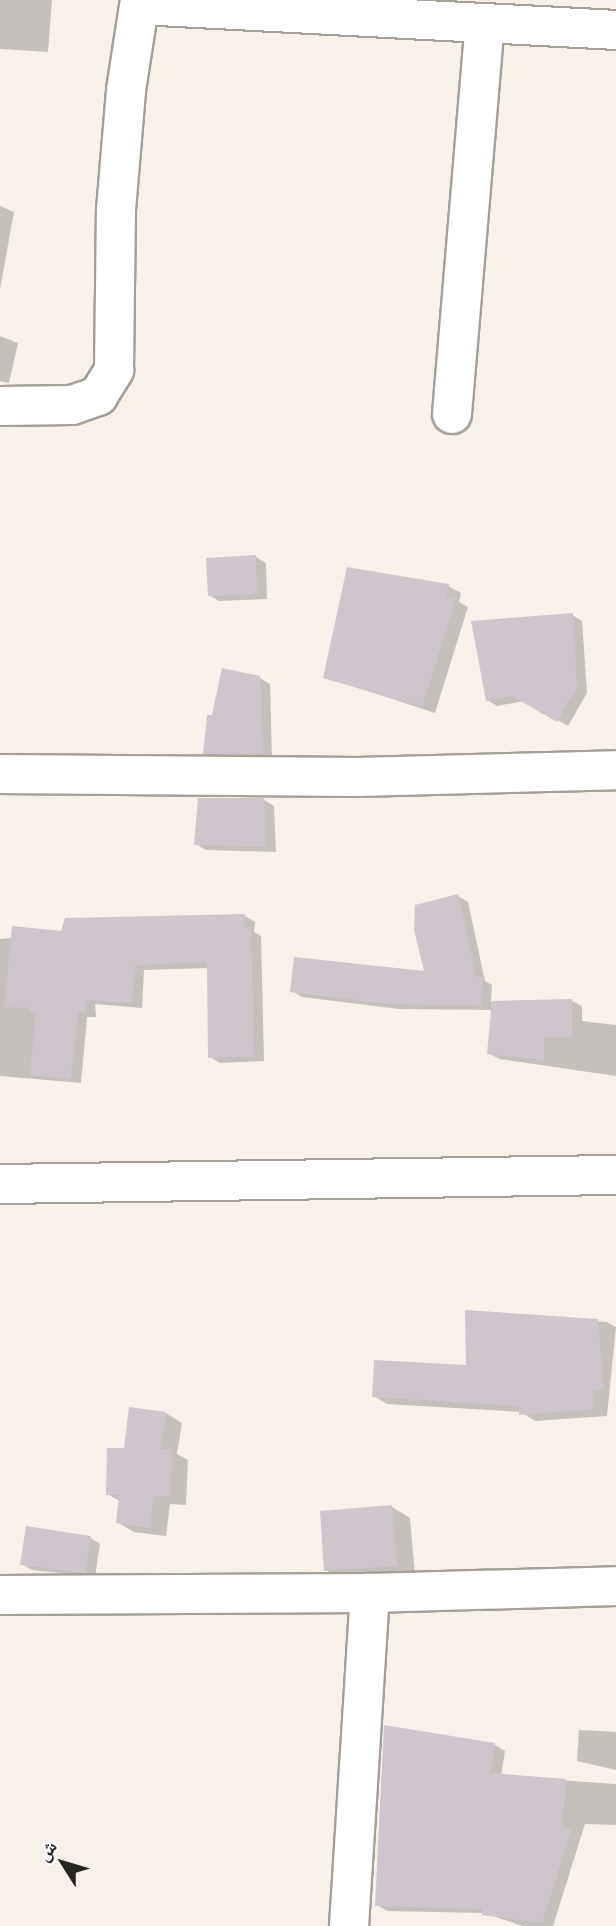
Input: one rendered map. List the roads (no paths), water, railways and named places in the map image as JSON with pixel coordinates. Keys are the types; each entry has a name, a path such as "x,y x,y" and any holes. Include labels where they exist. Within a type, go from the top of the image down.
{"street":[{"path":"0,406 72,405 98,396 114,370 116,210 126,90 140,2 616,30"},
{"path":"452,414 485,23"},
{"path":"0,774 357,777 616,770"},
{"path":"0,1184 616,1175"},
{"path":"0,1595 370,1593 616,1586"},
{"path":"349,1926 370,1593"}]}
